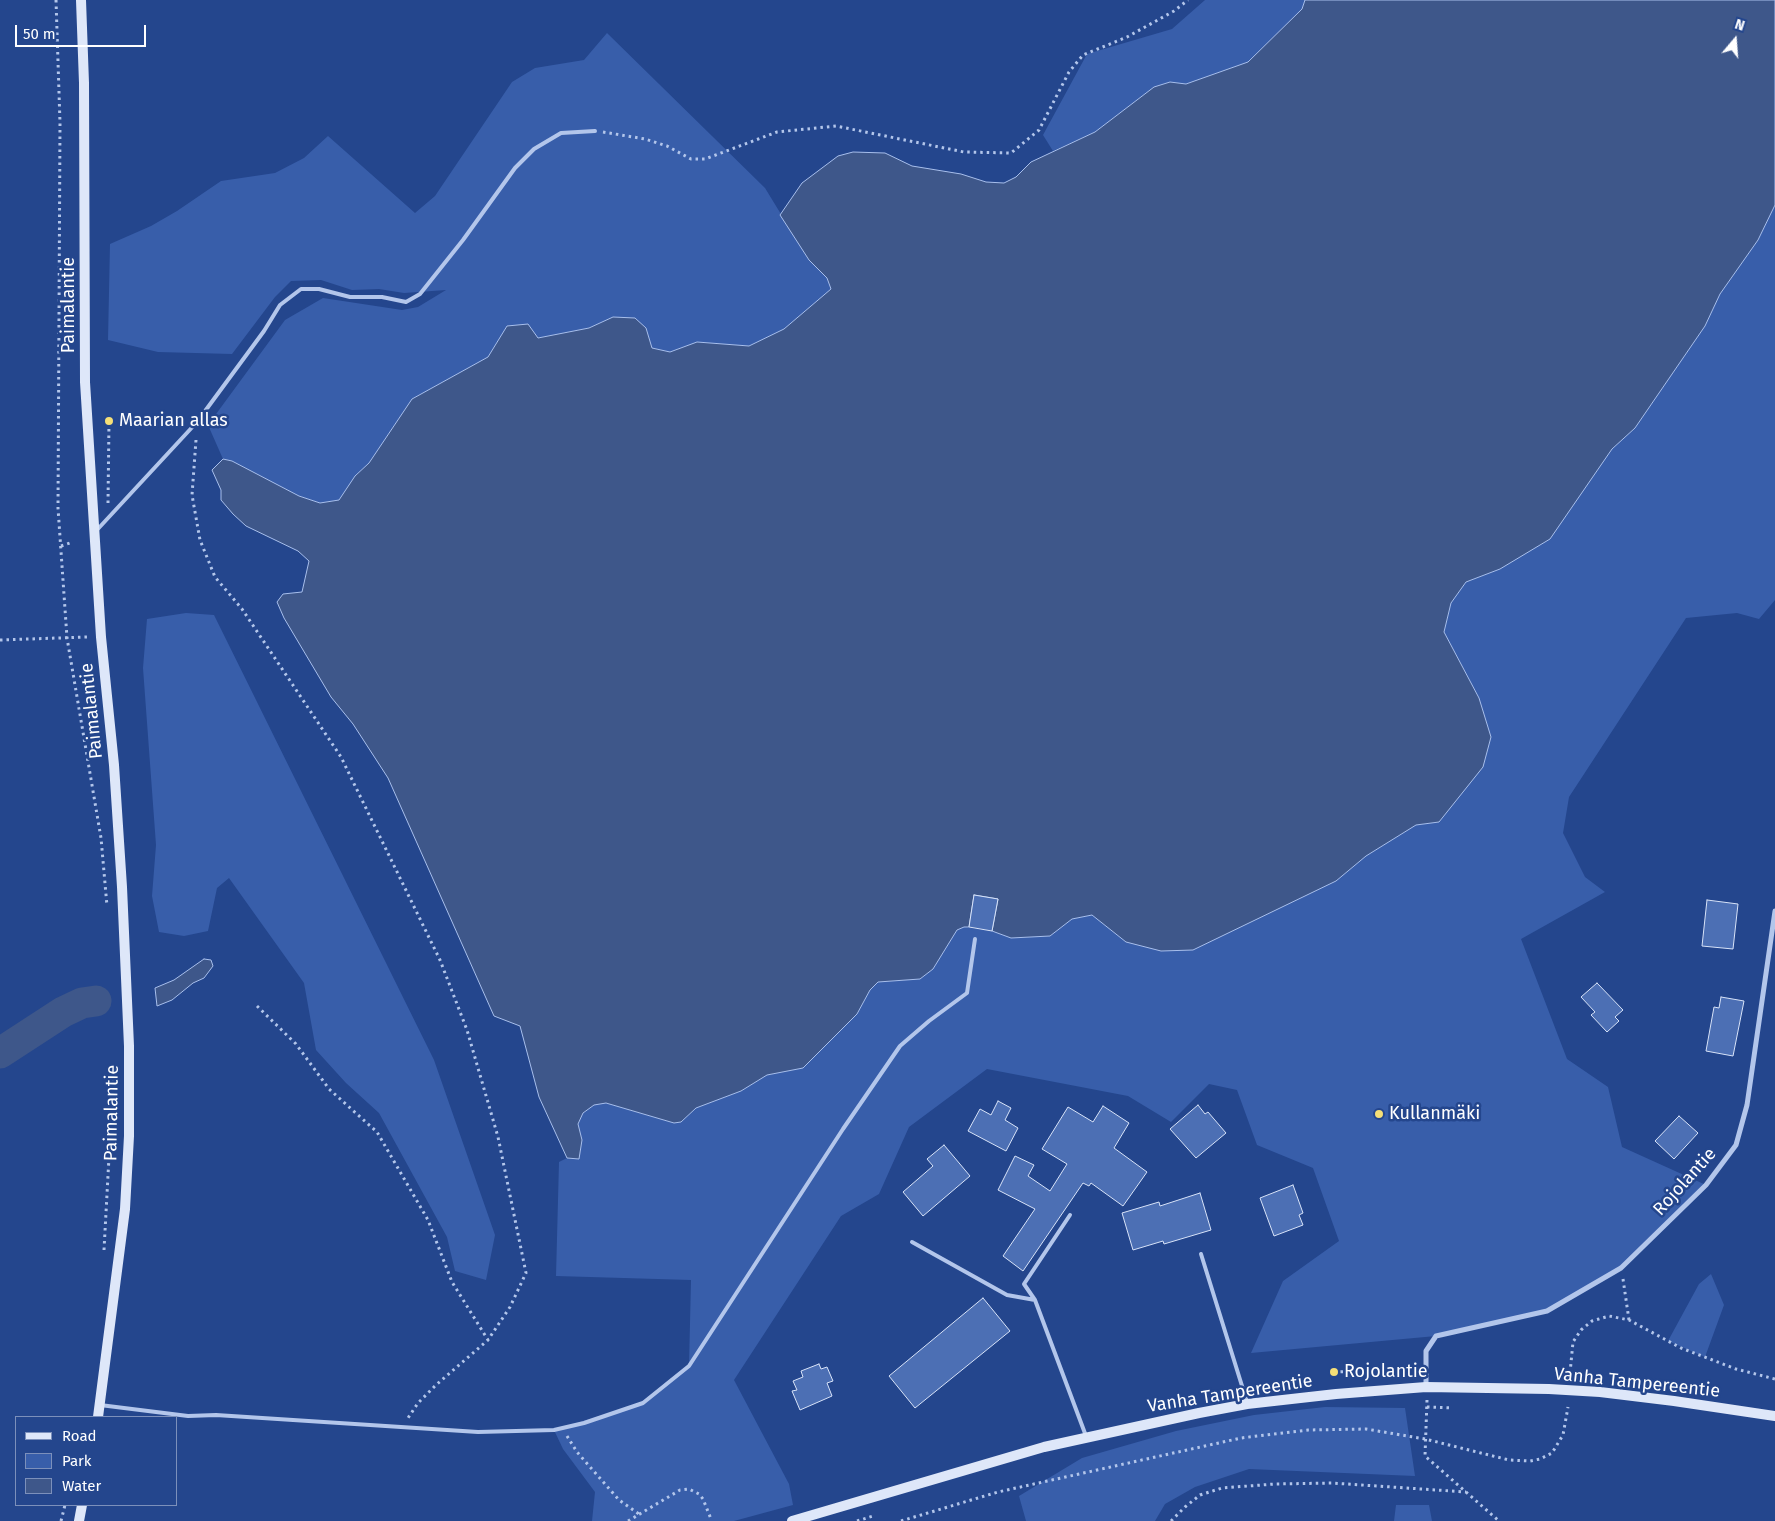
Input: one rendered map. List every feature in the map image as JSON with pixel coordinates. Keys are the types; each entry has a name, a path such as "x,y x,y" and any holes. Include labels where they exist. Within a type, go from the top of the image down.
{"street":[{"name":"Paimalantie","path":"81,0 84,84 85,382 100,637 114,764 122,887 129,1064 129,1136 125,1209 98,1416"},
{"name":"Rojolantie","path":"1426,1387 1426,1351 1436,1336 1547,1311 1621,1268 1706,1185 1736,1145 1747,1105 1775,911"},
{"name":"Vanha Tampereentie","path":"795,1521 1044,1447 1247,1404 1336,1394 1426,1387 1515,1387 1600,1392 1775,1416"},
{"path":"79,1521 82,1506"}],"lane":[{"path":"94,533 197,422 264,331 280,305 301,289 319,288 350,297 382,297 406,302 420,294 463,240 515,168 534,149 561,133 595,131"},
{"path":"100,1405 188,1416 216,1415 478,1432 562,1429 643,1403 689,1366 843,1129 900,1046 929,1021 967,993 974,939"},
{"path":"1070,1215 1024,1284 1035,1300 1087,1438"},
{"path":"912,1242 1007,1295 1035,1300"},
{"path":"1201,1254 1247,1404"}],"path":[{"path":"56,0 60,123 58,508 67,638 101,838 108,915"},
{"path":"595,131 645,139 667,146 691,160 705,159 777,132 836,126 964,152 1012,153 1039,130 1069,72 1083,54 1127,37 1174,12 1188,0"},
{"path":"107,519 108,421"},
{"path":"197,422 192,495 200,540 215,578 242,609 341,757 440,960 467,1030 498,1137 526,1272 510,1307 488,1340 418,1403 401,1428"},
{"path":"61,546 73,542"},
{"path":"0,640 100,637"},
{"path":"257,1006 296,1044 329,1089 377,1132 428,1220 452,1282 488,1340"},
{"path":"104,1254 114,1056"},
{"path":"1621,1268 1629,1320"},
{"path":"1570,1373 1573,1342 1592,1321 1609,1316 1629,1320 1681,1348 1736,1369 1775,1379"},
{"path":"1334,1372 1426,1368"},
{"path":"1426,1387 1425,1456 1499,1521"},
{"path":"1427,1407 1453,1408"},
{"path":"901,1521 998,1492 1241,1438 1308,1430 1366,1429 1425,1439 1509,1460 1530,1461 1540,1459 1552,1453 1563,1435 1568,1407"},
{"path":"562,1429 577,1452 598,1476 620,1500 639,1514"},
{"path":"1171,1521 1184,1506 1200,1495 1222,1488 1275,1484 1332,1483 1466,1492"},
{"path":"628,1521 680,1490 694,1491 703,1499 711,1519"},
{"path":"61,1521 65,1506"},
{"path":"857,1521 873,1516"}],"green space":[{"path":"1205,0 1305,0 1302,9 1248,62 1186,84 1170,82 1154,87 1095,132 1053,151 1043,135 1087,54 1172,29"},
{"path":"607,33 765,188 809,260 827,278 831,289 784,329 749,346 697,342 670,352 652,348 646,328 613,317 589,328 537,338 507,326 488,357 412,399 369,463 355,476 339,500 320,503 299,496 232,461 223,459 208,425 285,320 323,298 402,310 418,307 446,290 404,293 379,289 352,290 321,280 291,281 275,297 232,354 158,352 108,340 110,244 151,226 221,181 275,173 304,158 328,136 415,213 435,196 512,82 535,68 584,60"},
{"path":"1775,205 1775,600 1759,619 1737,613 1686,618 1569,797 1563,833 1585,877 1605,892 1521,939 1567,1059 1608,1087 1622,1147 1706,1185 1621,1268 1547,1311 1436,1336 1251,1353 1283,1281 1339,1241 1313,1168 1257,1145 1237,1090 1209,1084 1171,1122 1128,1096 987,1069 909,1127 879,1194 841,1216 734,1380 789,1484 793,1505 734,1521 592,1521 595,1492 563,1449 554,1430 643,1403 689,1366 691,1280 556,1276 559,1162 567,1158 579,1159 582,1140 578,1125 583,1113 594,1105 606,1103 674,1123 681,1122 696,1108 741,1091 767,1075 803,1068 857,1014 870,990 878,982 920,979 933,969 957,930 964,927 992,931 1011,938 1050,936 1072,919 1092,915 1126,942 1336,881 1366,856 1416,825 1439,822 1479,698 1444,632 1451,603 1466,582 1500,569 1612,449 1635,428 1705,326 1720,294 1758,240"},
{"path":"186,613 214,615 434,1060 495,1235 486,1280 455,1271 447,1237 379,1113 346,1083 316,1050 304,983 229,878 217,888 208,931 184,936 159,932 152,896 156,845 143,668 147,619"},
{"path":"1711,1274 1724,1305 1705,1357 1668,1341 1699,1284"},
{"path":"1325,1407 1405,1408 1415,1476 1249,1469 1195,1487 1165,1504 1155,1521 1026,1521 1019,1496 1082,1458 1176,1431 1254,1415"},
{"path":"1396,1505 1429,1505 1432,1521 1394,1521"}],"water":[{"name":"Maarian allas","path":"1305,0 1775,0 1775,205 1758,240 1720,294 1705,326 1635,428 1612,449 1550,539 1500,569 1466,582 1451,603 1444,632 1479,698 1491,737 1483,767 1439,822 1416,825 1366,856 1336,881 1193,950 1161,951 1126,942 1092,915 1072,919 1050,936 1011,938 992,931 998,899 974,895 969,927 957,930 933,969 920,979 878,982 870,990 857,1014 803,1068 767,1075 741,1091 696,1108 681,1122 674,1123 606,1103 594,1105 583,1113 578,1124 582,1140 579,1159 567,1158 539,1097 520,1026 494,1016 388,778 353,724 331,697 284,618 277,602 283,594 302,592 309,561 298,551 246,526 233,514 221,500 221,490 212,470 223,459 232,461 299,496 320,503 339,500 355,476 369,463 412,399 488,357 507,326 528,324 538,338 589,328 613,317 635,318 646,328 652,348 670,352 697,342 749,346 784,329 831,289 827,278 809,260 780,215 802,183 838,156 853,152 885,153 912,166 961,174 986,182 1004,183 1016,177 1031,162 1095,132 1154,87 1170,82 1186,84 1248,62 1302,9"},
{"path":"204,959 211,960 213,966 204,978 193,983 172,1000 157,1006 155,988 174,980"}],"building":[{"path":"974,895 998,899 992,931 969,927"},
{"path":"1707,900 1738,904 1733,949 1702,946"},
{"path":"1597,983 1623,1010 1615,1017 1619,1021 1607,1032 1591,1015 1595,1012 1581,997"},
{"path":"1721,997 1744,1001 1733,1056 1706,1051 1714,1007 1719,1008"},
{"path":"998,1101 1011,1108 1005,1120 1018,1128 1006,1151 968,1131 980,1109 991,1115"},
{"path":"1198,1105 1205,1114 1208,1112 1226,1133 1196,1158 1170,1129"},
{"path":"1103,1106 1129,1123 1114,1148 1147,1172 1123,1206 1091,1183 1089,1186 1083,1183 1023,1271 1003,1256 1035,1209 998,1190 1015,1156 1034,1165 1028,1176 1050,1191 1067,1164 1042,1149 1068,1107 1093,1122"},
{"path":"1679,1116 1698,1133 1674,1159 1655,1141"},
{"path":"944,1145 970,1176 923,1216 903,1192 933,1166 927,1159"},
{"path":"1293,1185 1303,1213 1299,1215 1303,1225 1274,1236 1260,1198"},
{"path":"1200,1193 1211,1230 1164,1244 1163,1241 1133,1250 1122,1213 1159,1202 1160,1206"},
{"path":"983,1298 1010,1331 915,1408 889,1376"},
{"path":"819,1364 821,1369 827,1367 833,1381 827,1383 832,1396 800,1410 792,1391 797,1390 793,1381 803,1377 801,1371"}],"waterway":[{"path":"0,1053 63,1012 82,1003 96,1001"}],"place":[{"name":"Maarian allas","path":"109,421"},
{"name":"Kullanmäki","path":"1379,1114"},
{"name":"Rojolantie","path":"1334,1372"}]}
